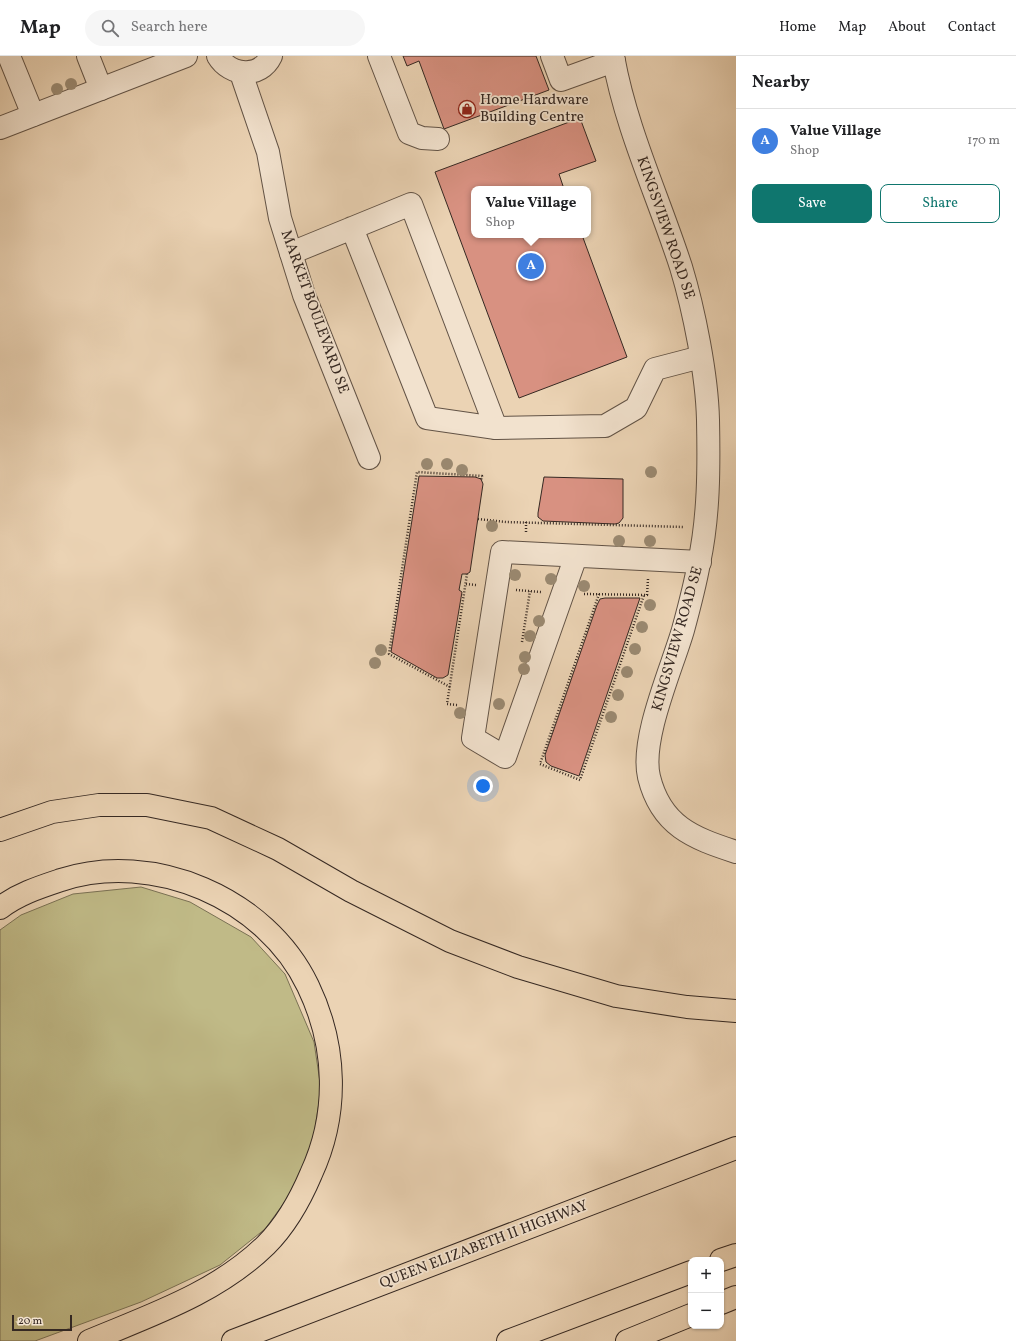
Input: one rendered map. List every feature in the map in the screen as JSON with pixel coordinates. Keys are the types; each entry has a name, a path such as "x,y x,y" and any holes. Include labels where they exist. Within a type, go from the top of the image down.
{"highway":[{"path":"0,830 52,812 99,805 147,805 211,818 278,848 351,891 450,941 518,967 616,996 686,1007 736,1012"},
{"path":"0,908 9,901 39,887 71,876 100,871 139,871 177,878 203,888 237,907 267,931 287,953 308,985 321,1017 330,1053 332,1088 328,1120 319,1157 306,1186 288,1219 268,1244 236,1272 207,1290 89,1341"},
{"name":"QUEEN ELIZABETH II HIGHWAY","path":"233,1341 736,1148"},
{"path":"724,1259 736,1255"},
{"path":"508,1341 688,1273"},
{"path":"724,1302 736,1298"},
{"path":"627,1341 688,1316"}],"street":[{"path":"88,56 101,88"},
{"path":"0,128 186,56"},
{"path":"218,56 222,63 230,69 241,73 251,72 261,68 271,56"},
{"path":"379,56 409,133 422,138 438,140"},
{"path":"552,56 561,80 614,59"},
{"name":"KINGSVIEW ROAD SE","path":"614,59 632,133 681,267 694,317 708,418 708,488 705,528 700,562 683,630 658,705 648,755 649,774 654,795 664,811 680,828 702,841 736,852"},
{"path":"8,65 33,115"},
{"name":"MARKET BOULEVARD SE","path":"241,73 268,152 280,218 304,295 369,458"},
{"path":"291,253 411,204 496,428"},
{"path":"352,228 427,418 496,428 605,426 636,408 655,369 700,357"},
{"path":"576,556 505,757 474,738 502,552 700,562"}],"path":[{"path":"450,686 389,654 417,472 482,476 481,480"},
{"path":"478,519 506,522 705,528"},
{"path":"599,594 540,764 580,780 644,595"}],"shaded area":[{"path":"141,887 190,902 251,937 285,974 314,1042 321,1089 311,1154 289,1196 265,1229 220,1265 141,1302 35,1341 0,1341 0,930 21,915 73,894"}],"building":[{"name":"Home Hardware Building Centre","path":"403,56 536,56 549,90 444,129 419,61 407,66"},
{"path":"580,118 596,161 559,174 563,186 471,186 471,238 583,238 627,357 519,398 435,172"},
{"path":"419,476 475,477 481,479 483,484 470,572 467,574 462,574 459,590 462,592 448,675 443,678 437,678 391,652"},
{"path":"544,477 623,479 623,518 619,523 615,524 543,521 538,517 538,513"},
{"path":"640,598 579,776 551,766 546,762 545,755 597,605 600,599"}],"place":[{"name":"Home Hardware Building Centre","path":"467,109"},
{"name":"Value Village","path":"531,266"}]}
